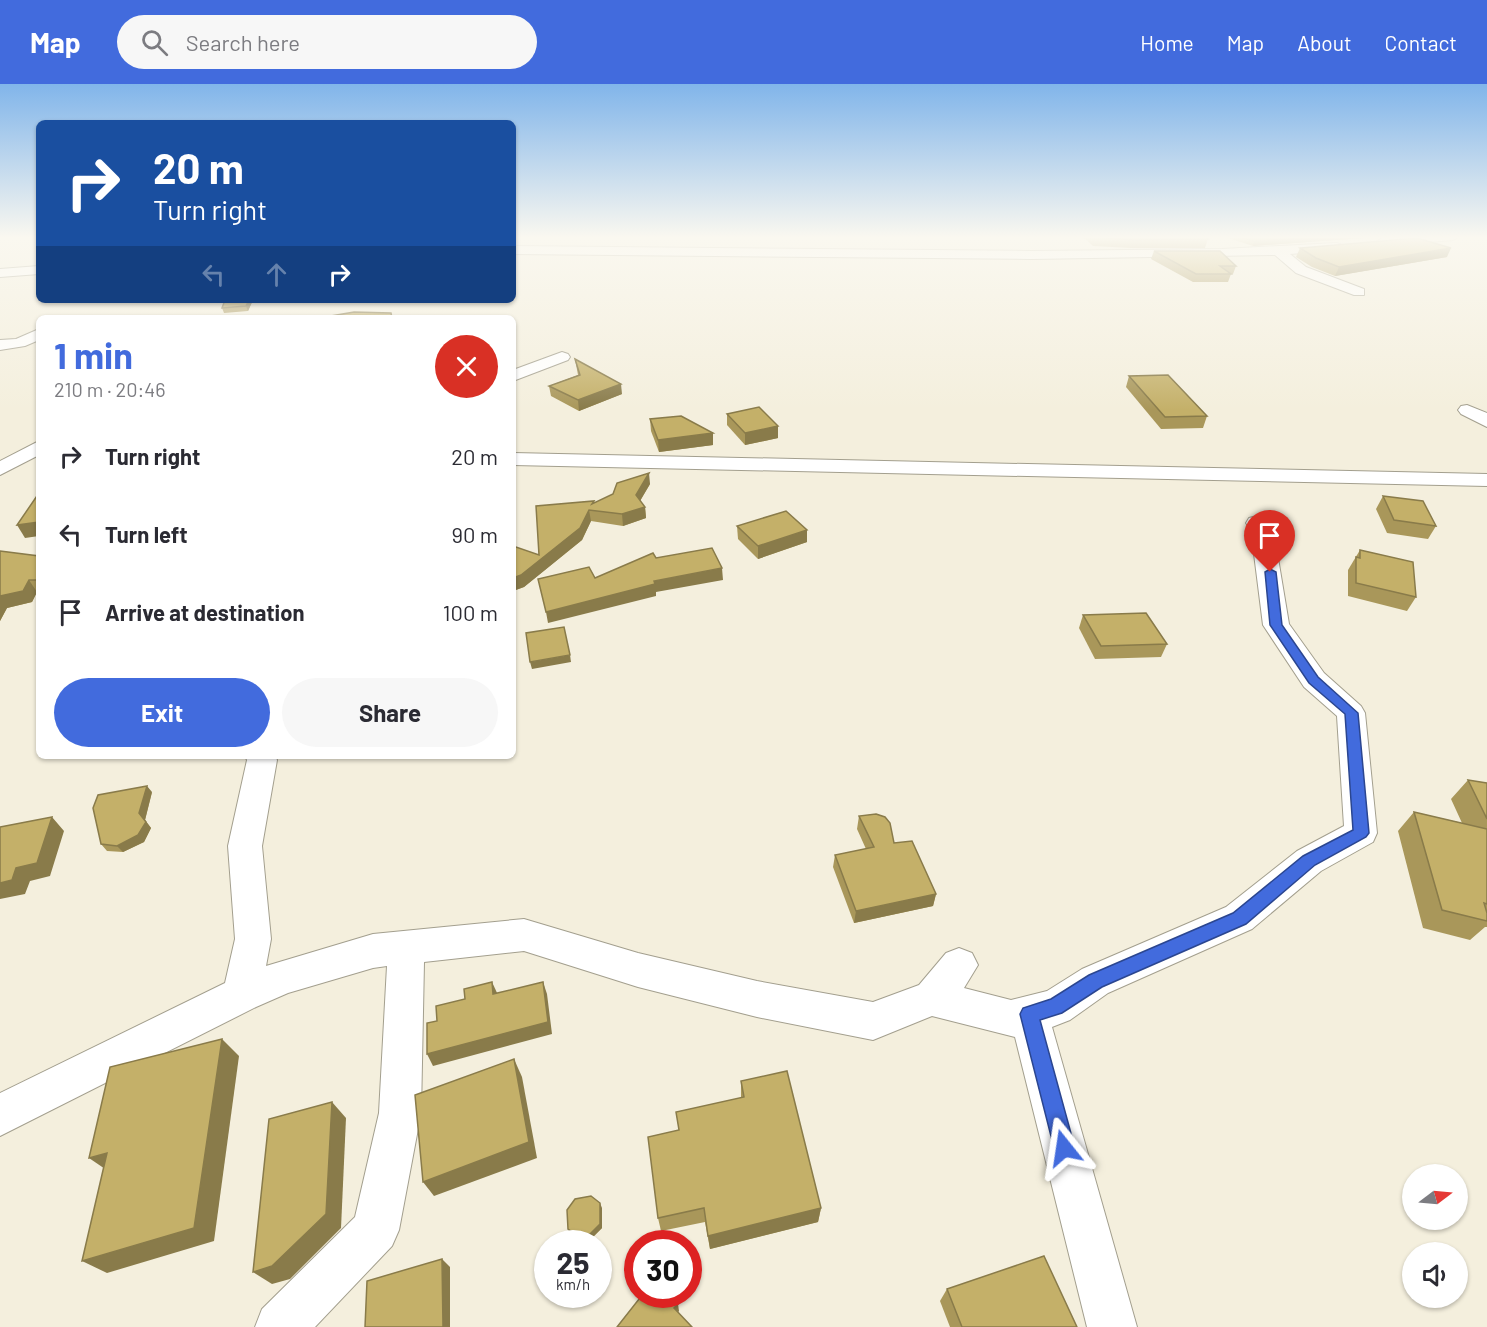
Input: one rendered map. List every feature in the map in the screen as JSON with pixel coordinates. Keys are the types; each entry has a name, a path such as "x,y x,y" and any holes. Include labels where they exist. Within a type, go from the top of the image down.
{"street":[{"path":"0,345 19,343 36,335"},
{"path":"516,375 562,357"},
{"path":"1467,410 1487,421"},
{"path":"0,445 36,446"},
{"path":"0,470 36,448"},
{"path":"516,459 1487,480"},
{"path":"932,998 1011,1019 1056,1007 1095,981 1239,918 1309,861 1361,833 1351,713 1314,680 1276,625 1262,528 1257,523"},
{"path":"242,994 253,939 245,846 262,759"},
{"path":"8,1104 242,994 283,977 373,951 524,935 649,973 757,999 873,1021 932,998 958,964"},
{"path":"280,1327 376,1230 400,1113 406,947"},
{"path":"1029,1014 1112,1327"}],"building":[{"path":"224,303 248,303 246,306 222,308"},
{"path":"354,312 391,313 391,315 336,315"},
{"path":"575,359 621,384 578,400 549,386 580,375"},
{"path":"1168,375 1207,416 1165,417 1129,376"},
{"path":"759,407 778,426 745,433 727,414"},
{"path":"681,416 713,433 658,440 650,419"},
{"path":"649,473 636,495 645,507 622,514 589,510 580,528 516,577 516,547 539,555 536,506 594,501 592,504 613,494 617,483"},
{"path":"1383,496 1423,501 1436,526 1394,520"},
{"path":"36,497 36,522 17,525"},
{"path":"786,511 807,530 758,546 737,526"},
{"path":"712,548 722,568 654,581 655,584 546,612 538,579 589,567 595,578 653,553 656,558"},
{"path":"1360,550 1413,562 1416,597 1356,583 1356,557 1360,558"},
{"path":"0,551 36,556 36,580 29,580 23,591 0,596"},
{"path":"1146,613 1167,644 1101,646 1083,615"},
{"path":"564,627 570,655 530,662 526,633"},
{"path":"1468,780 1487,783 1487,819"},
{"path":"147,786 139,813 146,822 138,835 117,846 101,844 93,808 98,795"},
{"path":"1414,812 1487,829 1487,904 1484,903 1487,921 1442,910"},
{"path":"876,814 885,817 890,823 894,843 912,841 936,894 856,911 835,855 874,847 859,816"},
{"path":"52,817 37,863 16,868 12,880 0,883 0,827"},
{"path":"492,982 493,994 543,982 548,1022 427,1054 427,1023 437,1021 436,1006 465,999 464,989"},
{"path":"222,1039 194,1228 82,1261 107,1153 89,1158 110,1067"},
{"path":"514,1059 529,1142 423,1182 415,1095"},
{"path":"787,1071 821,1208 708,1236 704,1208 658,1218 648,1137 679,1130 676,1112 744,1097 741,1081"},
{"path":"332,1102 326,1214 272,1266 253,1272 269,1119"},
{"path":"591,1196 600,1203 600,1224 594,1230 568,1229 567,1210 575,1199"},
{"path":"1044,1256 1077,1327 962,1327 947,1289"},
{"path":"442,1259 443,1327 365,1327 367,1281"},
{"path":"632,1308 674,1308 692,1327 617,1327"}],"route":[{"path":"1064,1148 1029,1014 1056,1007 1095,981 1239,918 1309,861 1361,833 1351,713 1314,680 1276,625 1270,572"}]}
